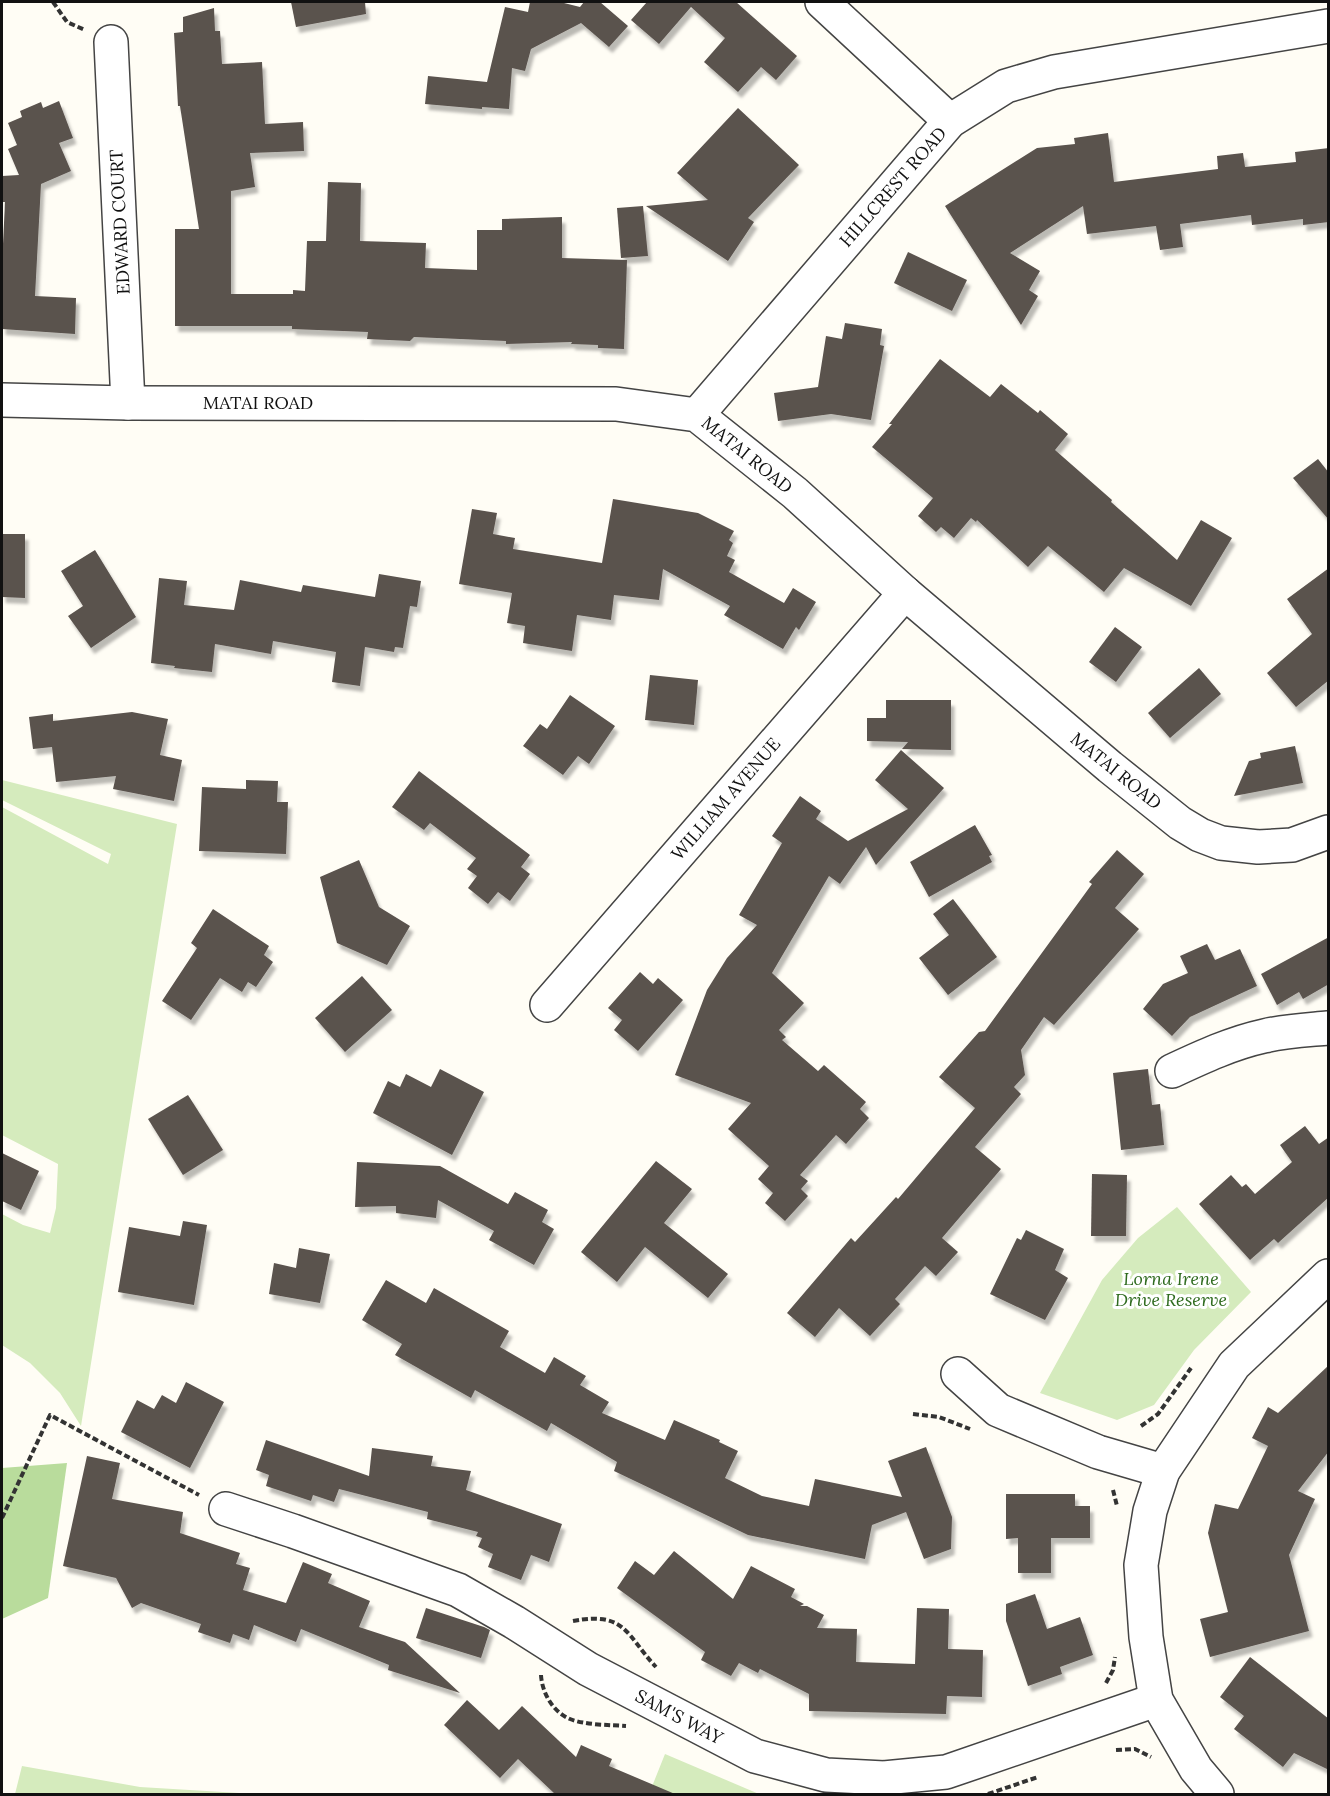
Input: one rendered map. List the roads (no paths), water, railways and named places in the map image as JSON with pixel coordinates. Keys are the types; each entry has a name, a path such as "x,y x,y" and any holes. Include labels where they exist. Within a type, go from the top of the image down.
{"street":[{"path":"822,2 950,121"},
{"name":"HILLCREST ROAD","path":"697,415 950,121 1006,86 1054,72 1329,26"},
{"name":"EDWARD COURT","path":"111,42 128,403"},
{"name":"MATAI ROAD","path":"2,400 128,403 616,404 697,415 795,494 905,593 1110,767 1180,823 1200,835 1221,843 1258,847 1292,845 1329,832"},
{"name":"WILLIAM AVENUE","path":"547,1005 905,593"},
{"path":"1173,1071 1204,1056 1247,1040 1278,1033 1329,1028"},
{"path":"1217,1794 1196,1769 1156,1700 1146,1637 1142,1564 1150,1510 1163,1471 1234,1365 1329,1276"},
{"path":"958,1374 998,1410 1098,1452 1163,1471"},
{"name":"SAM'S WAY","path":"226,1509 458,1590 588,1669 755,1756 826,1775 884,1778 946,1772 1156,1700"}],"park label":[{"name":"Lorna Irene Drive Reserve","path":"1171,1289"}]}
